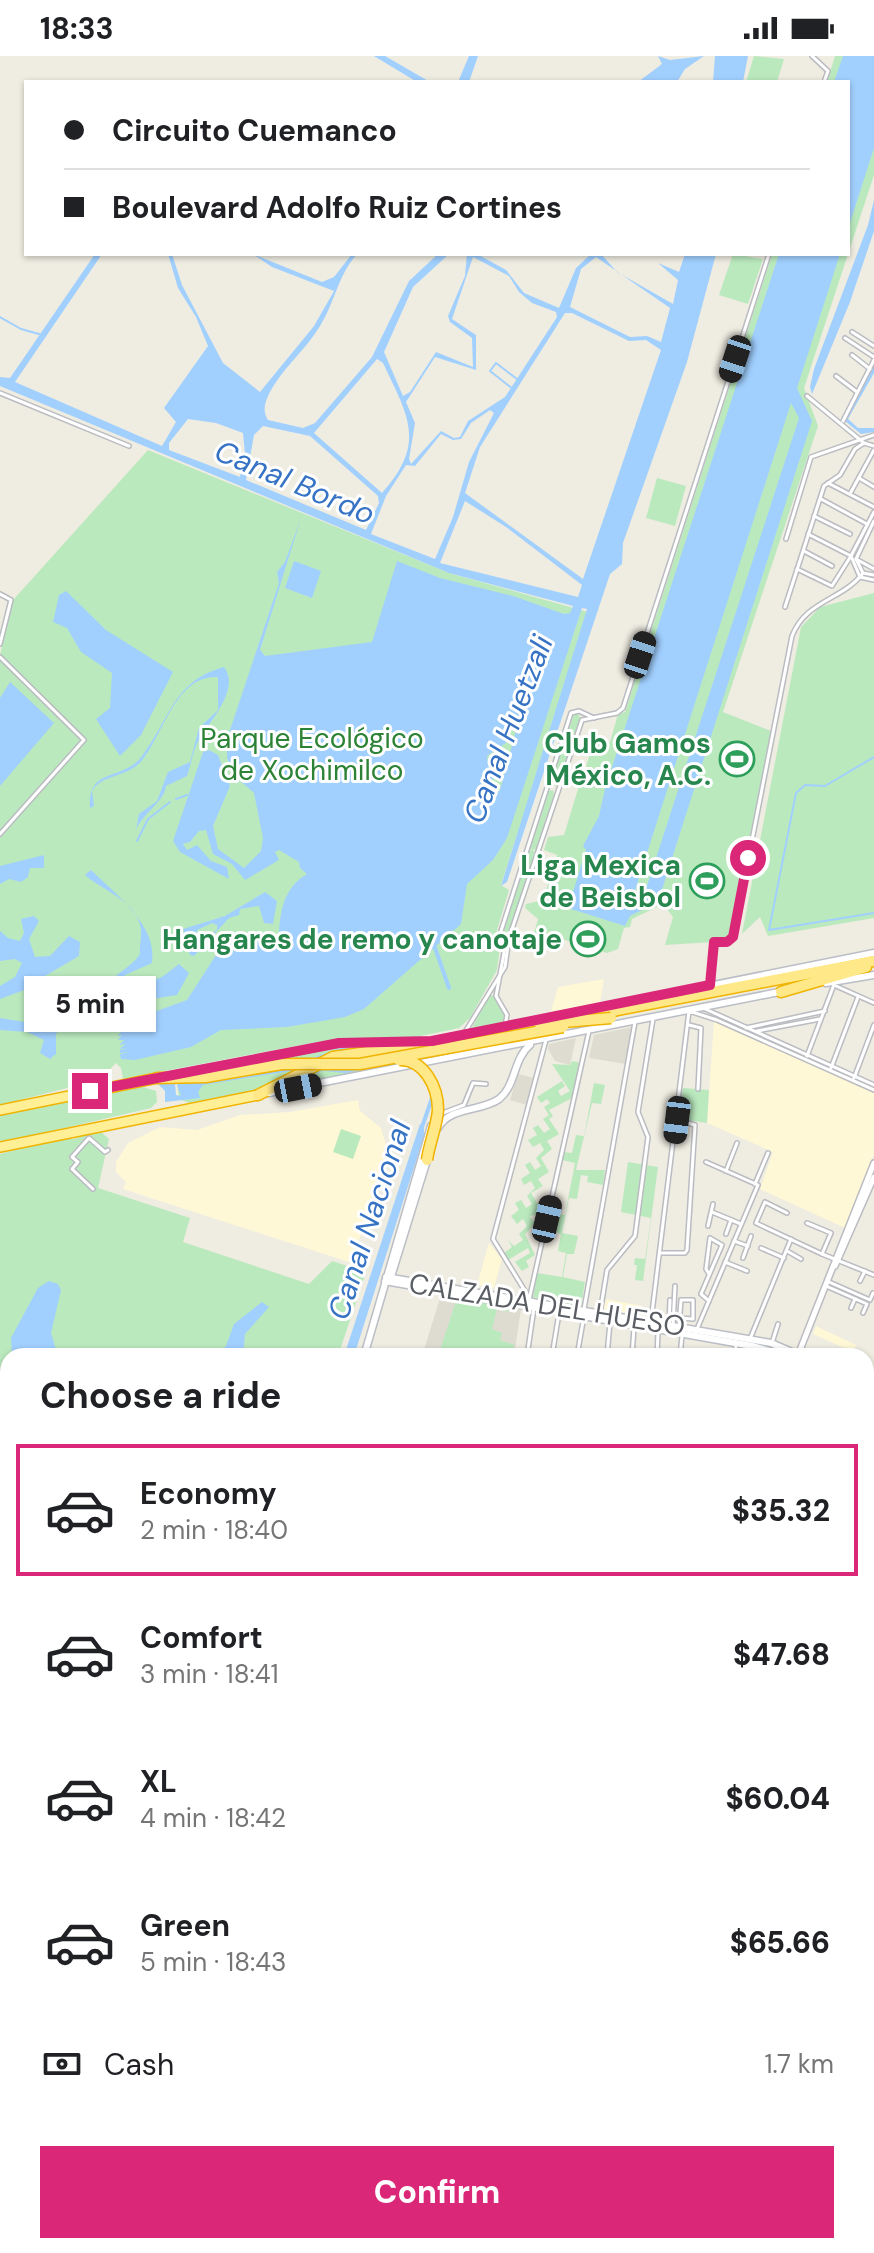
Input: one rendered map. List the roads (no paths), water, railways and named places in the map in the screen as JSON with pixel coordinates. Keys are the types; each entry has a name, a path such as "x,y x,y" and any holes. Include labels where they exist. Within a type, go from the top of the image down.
{"highway":[{"path":"801,975 840,960"},
{"path":"667,993 873,967"},
{"path":"781,992 873,967"},
{"path":"0,1110 157,1078 190,1078 290,1063 345,1066 367,1057 430,1044 554,1021 611,1018 686,1007 873,967"},
{"path":"0,1147 258,1095 325,1060 367,1057 563,1027 713,985"},
{"path":"367,1057 407,1060 428,1075 438,1110 427,1160"}],"main road":[{"path":"713,985 874,953"},
{"path":"258,1095 635,1022 686,1007 703,1008 835,984 873,967"},
{"path":"157,1078 339,1043 424,1043 667,993"},
{"path":"464,1034 468,1042 464,1056"},
{"path":"468,1042 518,1046"},
{"path":"367,1348 443,1116 498,1100 508,1087 521,1054 534,1042"},
{"path":"518,1046 521,1054"},
{"path":"389,1281 433,1118 429,1079 411,1066"},
{"name":"CALZADA DEL HUESO","path":"389,1281 531,1304 658,1330 678,1325 756,1348"},
{"name":"CALZADA DEL HUESO","path":"531,1304 559,1313 600,1313 678,1325 772,1343 783,1348"}],"street":[{"path":"812,56 828,71 825,80"},
{"path":"497,998 502,970 536,856 582,720 617,713 623,708 768,256"},
{"path":"852,332 874,346"},
{"path":"844,419 874,359 845,338"},
{"path":"852,355 870,369"},
{"path":"836,376 857,392"},
{"path":"0,393 129,446"},
{"path":"807,396 844,419 862,440 874,448 850,494"},
{"path":"786,539 811,457 874,435"},
{"path":"836,486 862,440"},
{"path":"868,462 874,466"},
{"path":"785,607 820,499 827,483 840,475"},
{"path":"859,478 874,487"},
{"path":"797,569 832,586 874,510 827,483"},
{"path":"820,499 867,524"},
{"path":"814,516 850,534"},
{"path":"861,575 856,559 874,521"},
{"path":"808,534 851,556 861,575 874,578"},
{"path":"803,550 832,566"},
{"path":"856,559 874,569"},
{"path":"713,985 714,942 727,942 733,937 792,636 809,610 826,598 850,589 861,575"},
{"path":"0,594 11,600 0,644"},
{"path":"0,657 84,740 0,834"},
{"path":"464,1034 502,970 501,931 571,713 579,711 594,718"},
{"path":"544,790 552,785 558,791"},
{"path":"524,853 534,849 536,856"},
{"path":"806,1058 835,984 874,1003"},
{"path":"488,994 497,998 506,1013 505,1026"},
{"path":"830,1068 858,997"},
{"path":"651,1321 689,1025 686,1007 744,1029 874,1089"},
{"path":"703,1008 714,1016"},
{"path":"744,1029 825,1011"},
{"path":"600,1313 607,1270 635,1236 648,1137 638,1112 653,1018"},
{"path":"752,1033 822,1018"},
{"path":"578,1348 635,1022"},
{"path":"689,1025 701,1028 698,1089"},
{"path":"853,1079 874,1025"},
{"path":"528,1348 532,1287 589,1031"},
{"path":"531,1304 493,1239 546,1040"},
{"path":"433,1118 464,1105 473,1083 486,1084"},
{"path":"660,1253 685,1253 687,1250 695,1125 677,1120"},
{"path":"93,1189 72,1169 78,1162 72,1157 89,1138 105,1152 108,1150"},
{"path":"726,1171 737,1143"},
{"path":"755,1184 768,1153"},
{"path":"697,1329 758,1185 706,1162"},
{"path":"802,1348 873,1173 874,1163"},
{"path":"787,1213 765,1202 756,1223 836,1263 874,1275"},
{"path":"708,1226 713,1204"},
{"path":"712,1212 741,1224"},
{"path":"726,1234 731,1220"},
{"path":"807,1223 831,1233 822,1254"},
{"path":"743,1258 751,1236"},
{"path":"709,1274 706,1269 710,1238 722,1245 701,1294 709,1301"},
{"path":"750,1339 791,1239"},
{"path":"734,1241 748,1246"},
{"path":"761,1248 784,1258"},
{"path":"786,1251 801,1259"},
{"path":"725,1262 747,1271"},
{"path":"851,1308 865,1271"},
{"path":"827,1284 870,1300 873,1293"},
{"path":"675,1286 679,1348"},
{"path":"524,1290 532,1287"},
{"path":"856,1296 867,1304 863,1313"},
{"path":"670,1300 678,1325"},
{"path":"681,1300 693,1300 693,1319 678,1325 681,1300"},
{"path":"553,1348 559,1313"},
{"path":"608,1348 610,1322"},
{"path":"772,1343 778,1324"},
{"path":"633,1348 634,1325"},
{"path":"657,1348 658,1330"},
{"path":"736,1343 736,1348"}],"water":[{"path":"374,56 385,56 427,80 414,80"},
{"path":"469,56 478,56 470,80 459,80"},
{"path":"658,56 670,60 704,56 685,69 678,80 641,80 662,64"},
{"path":"715,56 748,56 743,80 713,80"},
{"path":"843,56 874,56 874,148 850,223 850,80 835,80"},
{"path":"874,200 874,231 850,302 812,394 810,387 814,369 868,225"},
{"name":"Canal Huetzali","path":"94,256 101,256 15,382 162,446 176,422 164,408 208,346 196,317 178,288 169,256 173,256 182,285 223,363 260,392 314,326 334,291 272,267 256,256 322,282 334,277 350,256 356,256 345,271 320,326 273,386 266,402 268,420 303,428 315,423 372,357 409,281 436,256 447,256 413,287 384,352 403,396 410,392 436,352 473,367 472,338 450,322 448,316 465,276 467,256 481,256 506,270 524,293 559,308 576,268 589,256 603,256 616,271 596,257 581,269 570,307 630,337 647,336 661,342 670,308 621,275 673,304 678,280 658,263 679,272 684,256 715,256 687,362 623,543 622,564 610,574 507,882 501,886 587,609 582,608 507,838 493,860 467,884 461,924 364,1009 345,1017 287,1027 221,1030 191,1047 135,1060 121,1059 120,1054 129,1052 120,1053 120,1050 127,1048 119,1049 126,1044 119,1045 124,1040 118,1040 122,1035 117,1036 121,1032 116,1032 115,1026 187,1000 218,952 228,944 247,937 279,940 284,902 292,887 307,874 300,868 299,862 279,850 275,852 279,860 245,880 232,864 213,854 206,830 199,831 190,842 183,844 187,850 197,845 211,861 227,867 229,879 180,852 173,841 203,752 209,750 218,755 230,786 213,826 218,849 244,868 261,851 263,838 254,793 237,778 227,758 227,739 279,583 277,572 285,562 301,518 260,650 265,656 372,642 397,561 440,578 513,596 564,614 570,613 573,606 449,573 0,386 0,377 10,378","holes":["473,257 509,276 519,292 532,303 556,312 557,317 505,397 468,421 460,437 454,438 441,431 411,464 409,459 415,423 406,402 435,357 476,370 476,335 452,319","565,313 572,313 629,341 646,340 661,350 583,579 465,493 480,447","377,359 383,363 406,414 409,444 405,459 382,493 314,433","490,410 494,413 469,462 453,517 435,559 371,534 386,496 406,465 415,466 441,434 453,440 461,439 471,423","188,419 216,423 243,433 245,454 240,477 169,450 169,443","263,426 310,436 378,496 379,503 366,530 246,480 254,435","465,501 506,527 582,585 578,597 440,563","517,727 500,790 494,798 490,785 496,773 488,765 487,756 507,742 510,730"]},
{"path":"778,256 839,256 797,388 812,421 658,902 630,916 625,926 568,908 586,850 583,846 599,816 605,789","holes":["791,403 799,418 643,898 631,903"]},
{"path":"874,364 874,373 848,419 858,428 874,428 874,432 861,434 845,421"},
{"path":"294,561 321,571 312,598 285,588"},
{"path":"66,591 106,630 173,672 141,735 120,756 96,719 110,708 112,673 81,652 67,628 53,622 59,595"},
{"path":"224,667 229,685 226,695 222,705 197,744 187,776 166,786 162,797 136,830 139,814 157,801 168,772 190,762 199,728 218,710 218,677 192,685 173,707 143,759 131,769 103,781 92,791 100,780 134,764 142,756 174,703 183,692 207,673"},
{"path":"10,682 54,723 0,786 0,698"},
{"path":"44,855 44,868 30,868 28,877 21,882 9,879 0,884 0,866"},
{"path":"91,870 112,889 125,903 85,875"},
{"path":"265,892 277,901 273,924 264,923 259,906 240,909 239,915 229,918 194,956 190,955 183,929 225,916","holes":["212,923 217,925 217,930 196,943 197,930"]},
{"path":"135,914 148,936 152,963 125,975 113,988 104,1007 103,991 140,954 141,929"},
{"path":"34,916 39,921 29,939 35,957 50,956 69,936 80,942 79,956 45,976 52,995 72,996 78,1004 56,1034 56,1054 50,1059 40,1053 44,1040 27,1032 0,1030 0,1018 25,1022 38,1014 36,1001 27,989 0,999 0,986 15,977 22,963 15,959 0,961 0,931 8,938 20,941 24,933 21,919"},
{"path":"179,964 189,973 177,995 152,999 123,1015 121,1003 136,987 162,977"},
{"path":"349,1045 385,1045 381,1065 346,1073 323,1071 299,1079 312,1058"},
{"path":"286,1068 297,1070 203,1085 198,1092 200,1098 165,1102 165,1091 158,1084 175,1083 176,1095 181,1096 177,1085 180,1083 221,1081"},
{"name":"Canal Nacional","path":"420,1124 424,1125 424,1136 357,1348 347,1348"},
{"path":"49,1281 58,1284 61,1290 51,1333 56,1348 12,1348 11,1338 38,1288"},
{"path":"262,1302 269,1307 245,1334 244,1348 224,1348 234,1324"}],"waterway":[{"path":"0,317 21,329 39,334"},
{"path":"513,389 490,371 496,363 517,379"},
{"path":"874,757 825,786 805,785 796,793 769,930 874,913"},
{"path":"176,799 187,795"},
{"path":"137,841 148,819 170,802"},
{"name":"Canal Nacional","path":"433,942 449,988"},
{"path":"84,995 86,992 97,992"},
{"path":"77,1001 82,997"},
{"name":"Canal Nacional","path":"421,1130 432,1098"}],"place":[{"name":"Club Gamos México, A.C.","path":"737,759"},
{"name":"Liga Mexica de Beisbol","path":"707,881"},
{"name":"Hangares de remo y canotaje","path":"588,939"}],"water label":[{"name":"Canal Bordo","path":"295,482"}],"park label":[{"name":"Parque Ecológico de Xochimilco","path":"312,754"}]}
